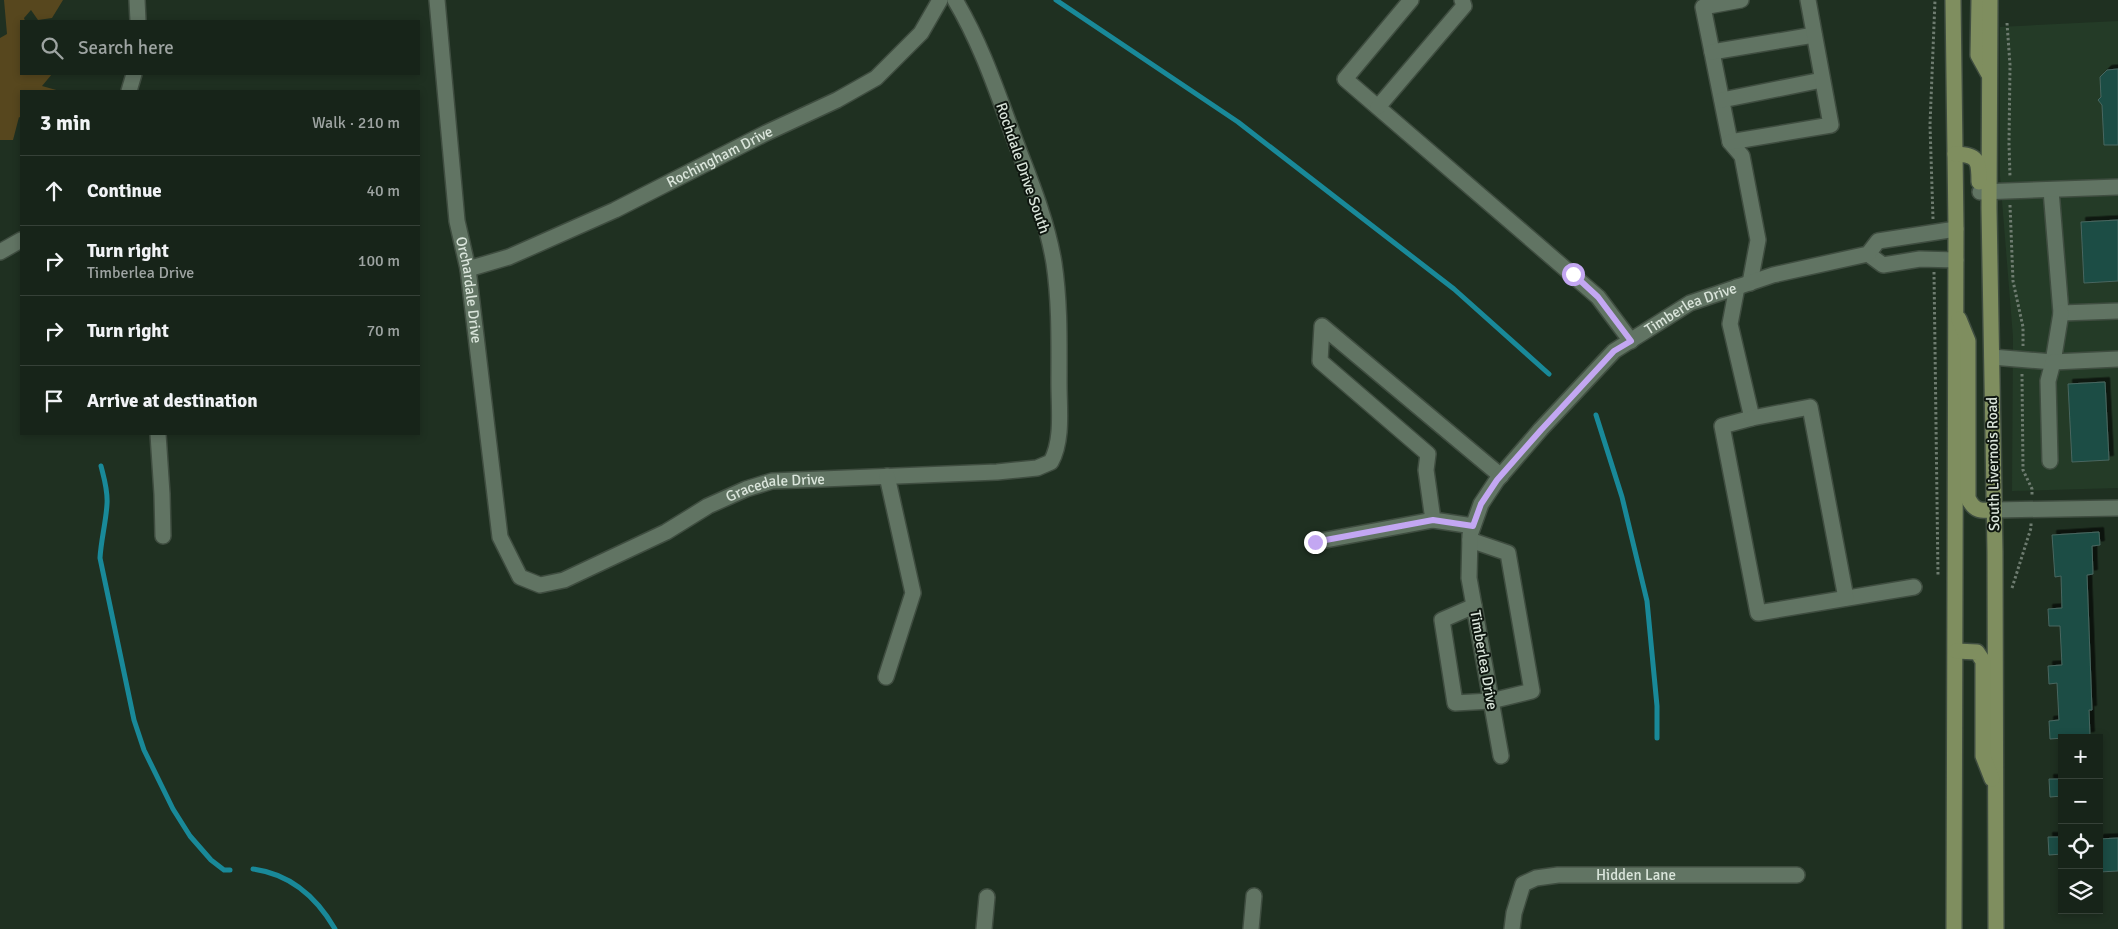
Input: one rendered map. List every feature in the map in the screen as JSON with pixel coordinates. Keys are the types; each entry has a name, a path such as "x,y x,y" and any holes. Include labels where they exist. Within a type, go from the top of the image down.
{"main road":[{"path":"1953,0 1956,229 1956,926"},
{"path":"1979,0 1978,55 1989,75"},
{"path":"1984,192 1990,0"},
{"path":"1955,154 1970,155 1976,160 1984,192"},
{"name":"South Livernois Road","path":"1984,192 1980,269 1990,291 1992,357 1996,929"},
{"path":"1956,310 1968,341 1968,498 1972,506 1982,511 1994,510"},
{"path":"1956,651 1977,652 1983,662 1983,756 1995,787"}],"street":[{"path":"137,0 138,20"},
{"name":"Orchardale Drive","path":"436,0 456,212 468,269 500,537 520,577"},
{"name":"Rochingham Drive","path":"468,269 509,257 615,210 766,133 837,100 876,78 921,33 940,0"},
{"name":"Rochdale Drive South","path":"955,0 971,27 1045,220 1052,254 1059,316 1059,429 1057,452 1051,462"},
{"path":"1411,0 1345,79 1598,297 1631,341"},
{"path":"1378,107 1464,6 1462,0"},
{"path":"1741,0 1703,7 1730,142 1742,156 1758,240 1730,324 1752,418"},
{"path":"1730,142 1831,125 1808,0"},
{"path":"1712,52 1814,35"},
{"path":"129,90 134,75"},
{"path":"1722,100 1822,80"},
{"path":"1984,192 2118,187"},
{"path":"2050,462 2048,382 2061,313 2051,190"},
{"name":"Timberlea Drive","path":"1501,756 1469,578 1471,533 1481,504 1500,476 1614,351 1690,303 1773,275 1868,254 1878,241 1956,229"},
{"path":"0,252 20,241"},
{"path":"1868,254 1883,265 1920,259 1956,260"},
{"path":"2061,313 2118,311"},
{"path":"1433,520 1426,470 1428,454 1320,361 1322,326 1500,476"},
{"path":"1992,357 2053,362 2118,359"},
{"path":"1846,598 1810,408 1752,418 1722,426 1758,613 1914,587"},
{"path":"158,435 163,536"},
{"name":"Gracedale Drive","path":"520,577 540,585 564,580 666,532 708,506 746,489 772,481 997,472 1037,468 1051,462"},
{"path":"886,677 913,592 887,476"},
{"path":"1994,510 2118,508"},
{"path":"1315,542 1433,520 1471,533 1508,553 1532,691 1491,701 1456,703 1442,620 1474,606"},
{"name":"Hidden Lane","path":"1512,929 1514,913 1523,884 1536,878 1558,875 1796,875"},
{"path":"1251,929 1254,896"},
{"path":"984,929 987,897"}],"path":[{"path":"1934,213 1930,125 1935,0"},
{"path":"2007,17 2010,64 2008,143 2013,281 2023,328 2023,470 2032,489 2031,528 2011,592"},
{"path":"1936,285 1938,580"}],"shaded area":[{"path":"4,0 63,0 52,18 38,20 31,10 24,18 25,20 20,20 20,75 51,75 42,86 56,90 20,90 20,118 13,140 0,140 0,38 7,34"},
{"path":"2118,21 2118,488 2012,491 2013,337 2000,176 2000,27"}],"building":[{"path":"2118,69 2118,145 2104,145 2102,105 2098,100 2101,97 2100,77 2107,70"},
{"path":"2118,220 2118,281 2084,283 2081,222"},
{"path":"2105,382 2109,460 2072,462 2068,384"},
{"path":"2099,532 2100,545 2092,546 2093,574 2087,575 2092,710 2089,710 2090,734 2058,734 2058,738 2050,739 2049,721 2059,720 2057,683 2049,684 2048,666 2062,665 2060,626 2049,626 2048,609 2062,608 2061,576 2055,577 2052,535"},
{"path":"2049,779 2058,779 2058,796 2050,797"},
{"path":"2048,837 2058,837 2058,854 2049,855"},
{"path":"2118,838 2118,871 2103,872 2103,839"}],"waterway":[{"path":"1056,0 1238,122 1454,289 1549,374"},
{"path":"1596,415 1622,497 1647,601 1657,706 1657,738"},
{"path":"101,466 106,484 107,499 100,558 134,720 144,750 173,809 190,836 211,860 224,870 230,870"},
{"path":"253,869 279,876 301,889 320,907 335,929"}],"route":[{"path":"1315,542 1433,520 1473,526 1481,504 1497,480 1614,351 1631,341 1598,297 1573,274"}]}
